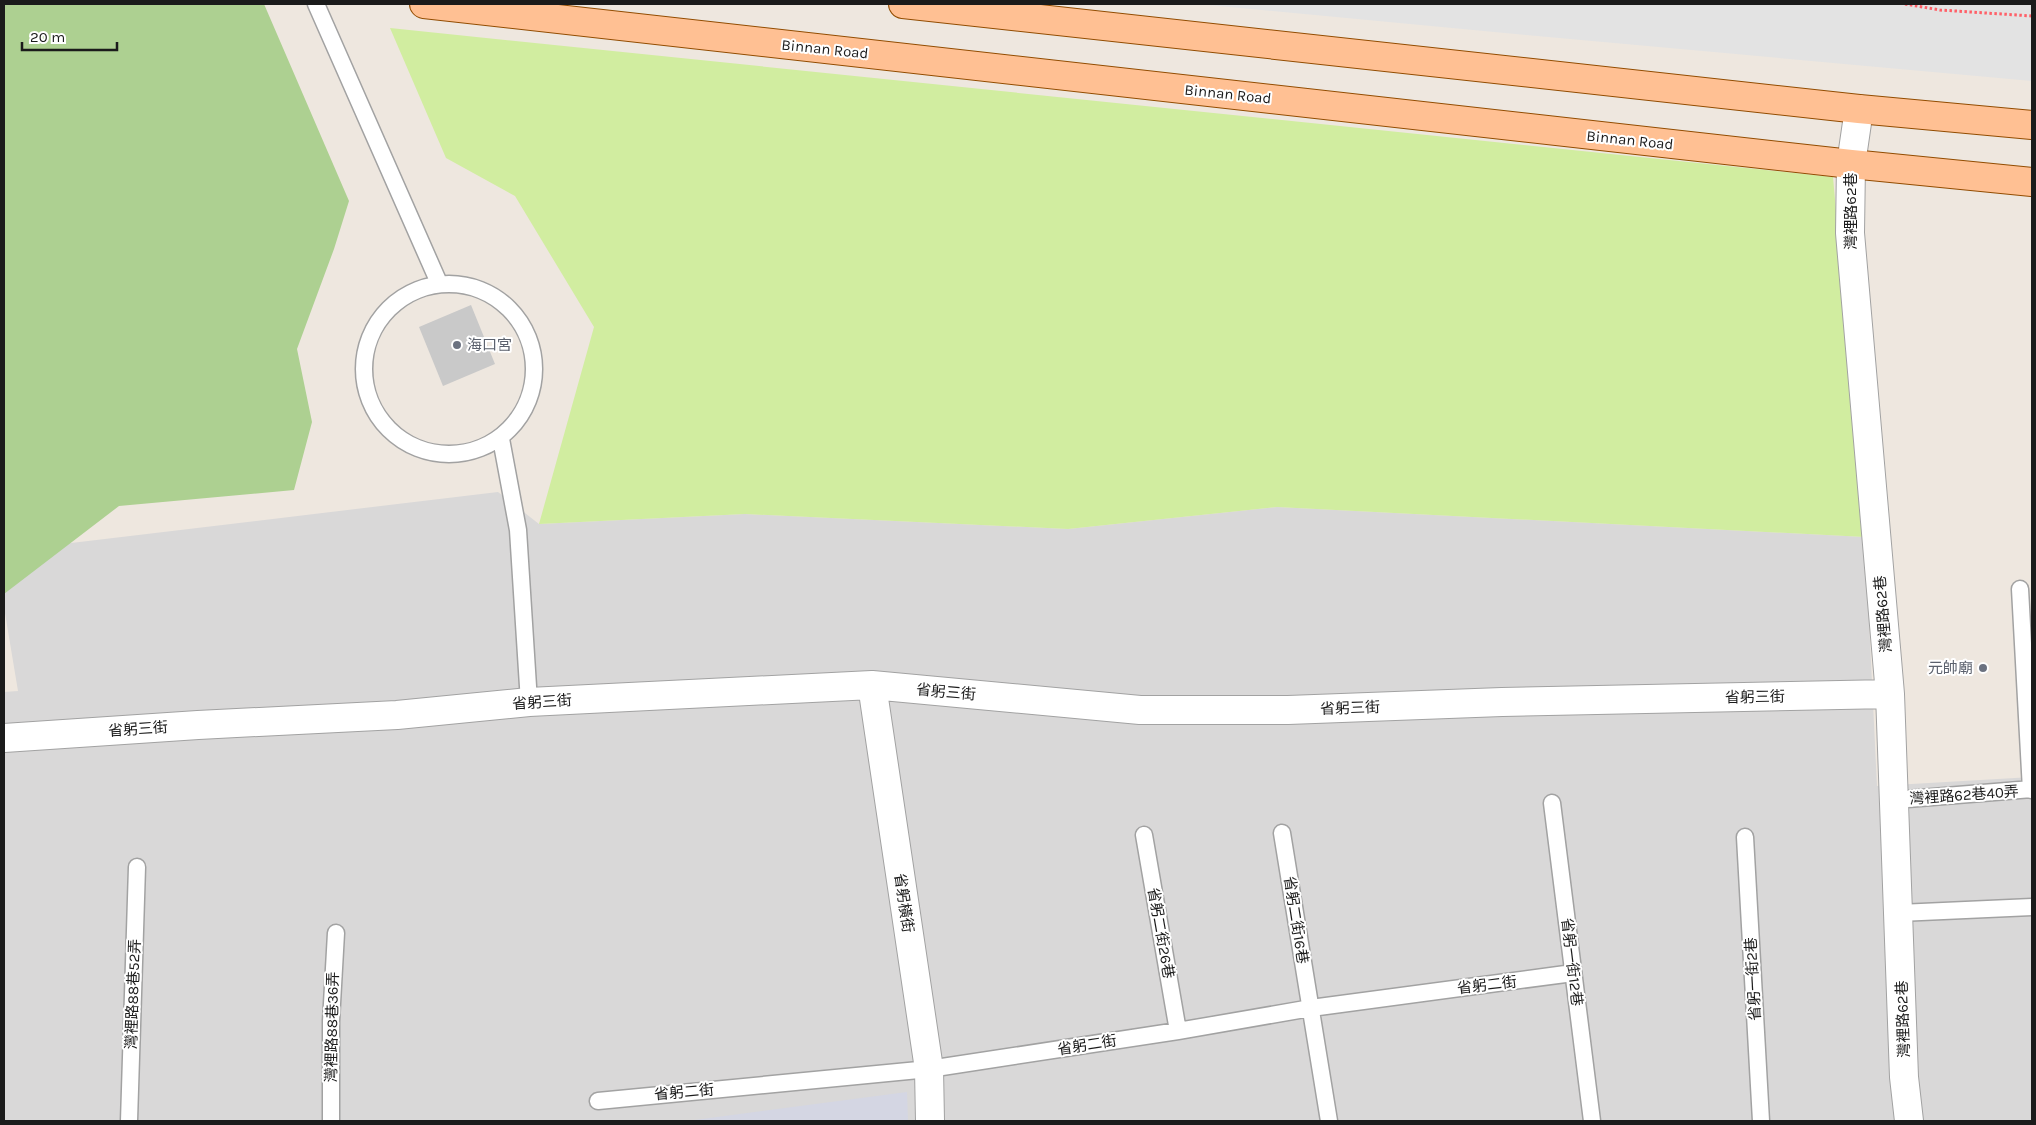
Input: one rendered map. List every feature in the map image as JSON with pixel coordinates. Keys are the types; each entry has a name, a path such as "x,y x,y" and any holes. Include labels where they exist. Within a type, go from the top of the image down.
{"main road":[{"name":"Binnan Road","path":"424,4 1851,164 2032,182"},
{"path":"903,4 1860,109 2032,125"}],"street":[{"name":"灣裡路62巷","path":"1860,109 1851,164 1850,233 1890,694 1900,913 1904,1077 1909,1121"},
{"name":"省躬三街","path":"4,738 198,725 397,716 529,702 872,686 1150,710 1288,710 1502,702 1890,694"},
{"name":"省躬橫街","path":"872,686 929,1069 930,1121"}],"lane":[{"path":"316,4 439,283"},
{"path":"439,283 487,291 523,323 536,370 522,416 500,439 450,456 414,449 384,427 366,394 364,356 377,321 404,295 439,283"},
{"path":"500,439 518,530 529,702"},
{"path":"2020,589 2032,789"},
{"name":"灣裡路62巷40弄","path":"1895,800 2032,789"},
{"name":"省躬一街12巷","path":"1552,803 1592,1121"},
{"name":"省躬二街16巷","path":"1282,833 1329,1121"},
{"name":"省躬二街26巷","path":"1144,835 1178,1031"},
{"name":"省躬一街2巷","path":"1745,837 1761,1121"},
{"name":"灣裡路88巷52弄","path":"129,1121 136,867"},
{"path":"1900,913 2032,907"},
{"name":"灣裡路88巷36弄","path":"331,1121 331,1021 336,933"},
{"name":"省躬二街","path":"598,1101 929,1069 1178,1031 1310,1008 1573,973"}],"path":[{"path":"1905,4 1940,10 2032,16"}],"shaded area":[{"path":"1198,4 2032,4 2032,81 1526,35"},
{"name":"海口宮","path":"471,305 495,364 443,386 419,327"},
{"path":"498,492 539,524 745,514 1068,529 1277,507 1865,537 1877,786 2032,777 2032,1121 4,1121 4,692 18,691 4,607 4,551"},
{"path":"907,1092 908,1121 687,1121"}],"green space":[{"path":"4,4 264,4 349,201 334,249 297,349 312,422 294,490 119,506 4,594"},
{"path":"390,28 1833,177 1865,537 1277,507 1068,529 745,514 539,524 594,327 515,196 446,158"}],"place":[{"name":"海口宮","path":"457,345"},
{"name":"元帥廟","path":"1983,668"}]}
